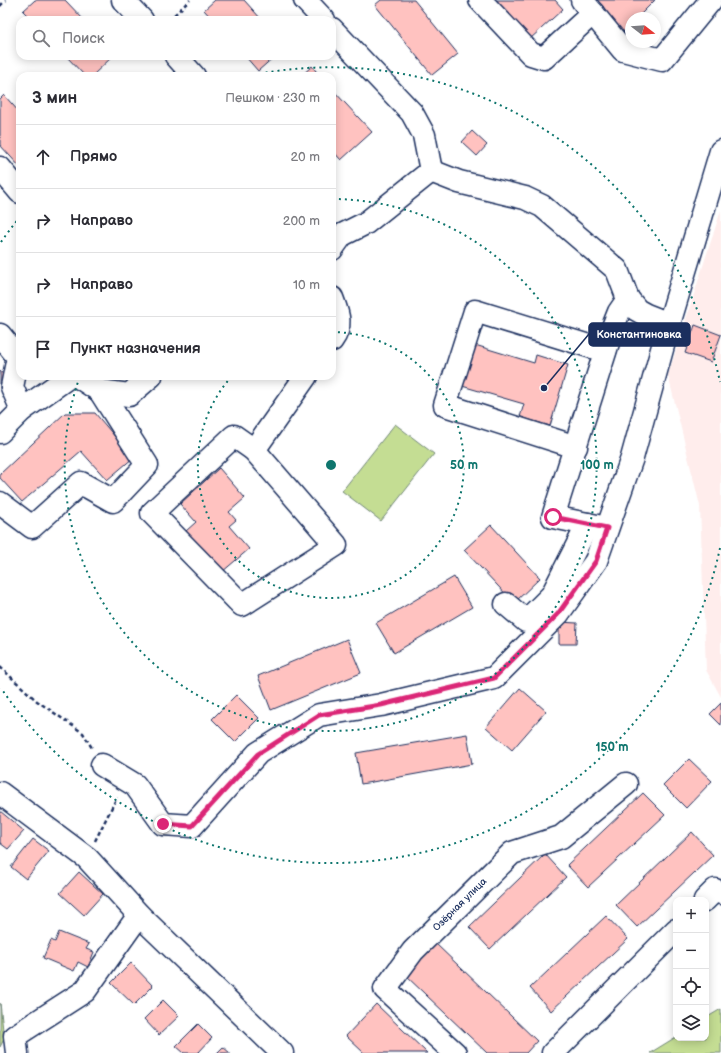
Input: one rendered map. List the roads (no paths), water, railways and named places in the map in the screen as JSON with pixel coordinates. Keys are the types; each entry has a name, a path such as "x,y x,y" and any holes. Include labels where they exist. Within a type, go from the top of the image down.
{"street":[{"path":"123,0 138,16"},
{"path":"305,0 320,16"},
{"path":"480,0 531,54 544,58 587,7 623,50 662,60 711,0"},
{"path":"336,33 412,114 424,135 431,171"},
{"path":"180,60 190,72"},
{"path":"506,604 526,621 552,595 598,526 632,458 669,324 721,151"},
{"path":"0,168 16,187"},
{"path":"336,236 366,223 431,171"},
{"path":"431,171 459,182 524,198 542,206 617,270 628,299 637,310 669,324"},
{"path":"598,526 553,517 605,351 619,312 628,299"},
{"path":"336,308 340,319 336,334"},
{"path":"576,447 445,404 475,311 605,351"},
{"path":"0,335 16,355"},
{"path":"16,367 12,387 22,410"},
{"path":"0,432 22,410 64,380"},
{"path":"0,503 32,527 81,483 113,501 147,465 100,391 83,380"},
{"path":"100,391 129,395 146,380"},
{"path":"254,450 303,380"},
{"path":"234,436 254,450 336,544 242,605 152,513 234,436"},
{"path":"102,765 135,785 163,824 192,826 258,754 319,715 381,705 494,678 558,614 596,561 598,526"},
{"name":"Озёрная улица","path":"455,1053 385,989 412,951 512,853 561,837 626,784"},
{"path":"0,793 87,858 139,915 282,1053"},
{"path":"708,897 715,890 721,893"},
{"path":"16,1053 15,1036 85,991 139,915"},
{"path":"553,1053 673,933"}],"place":[{"name":"Константиновка","path":"544,388"}]}
